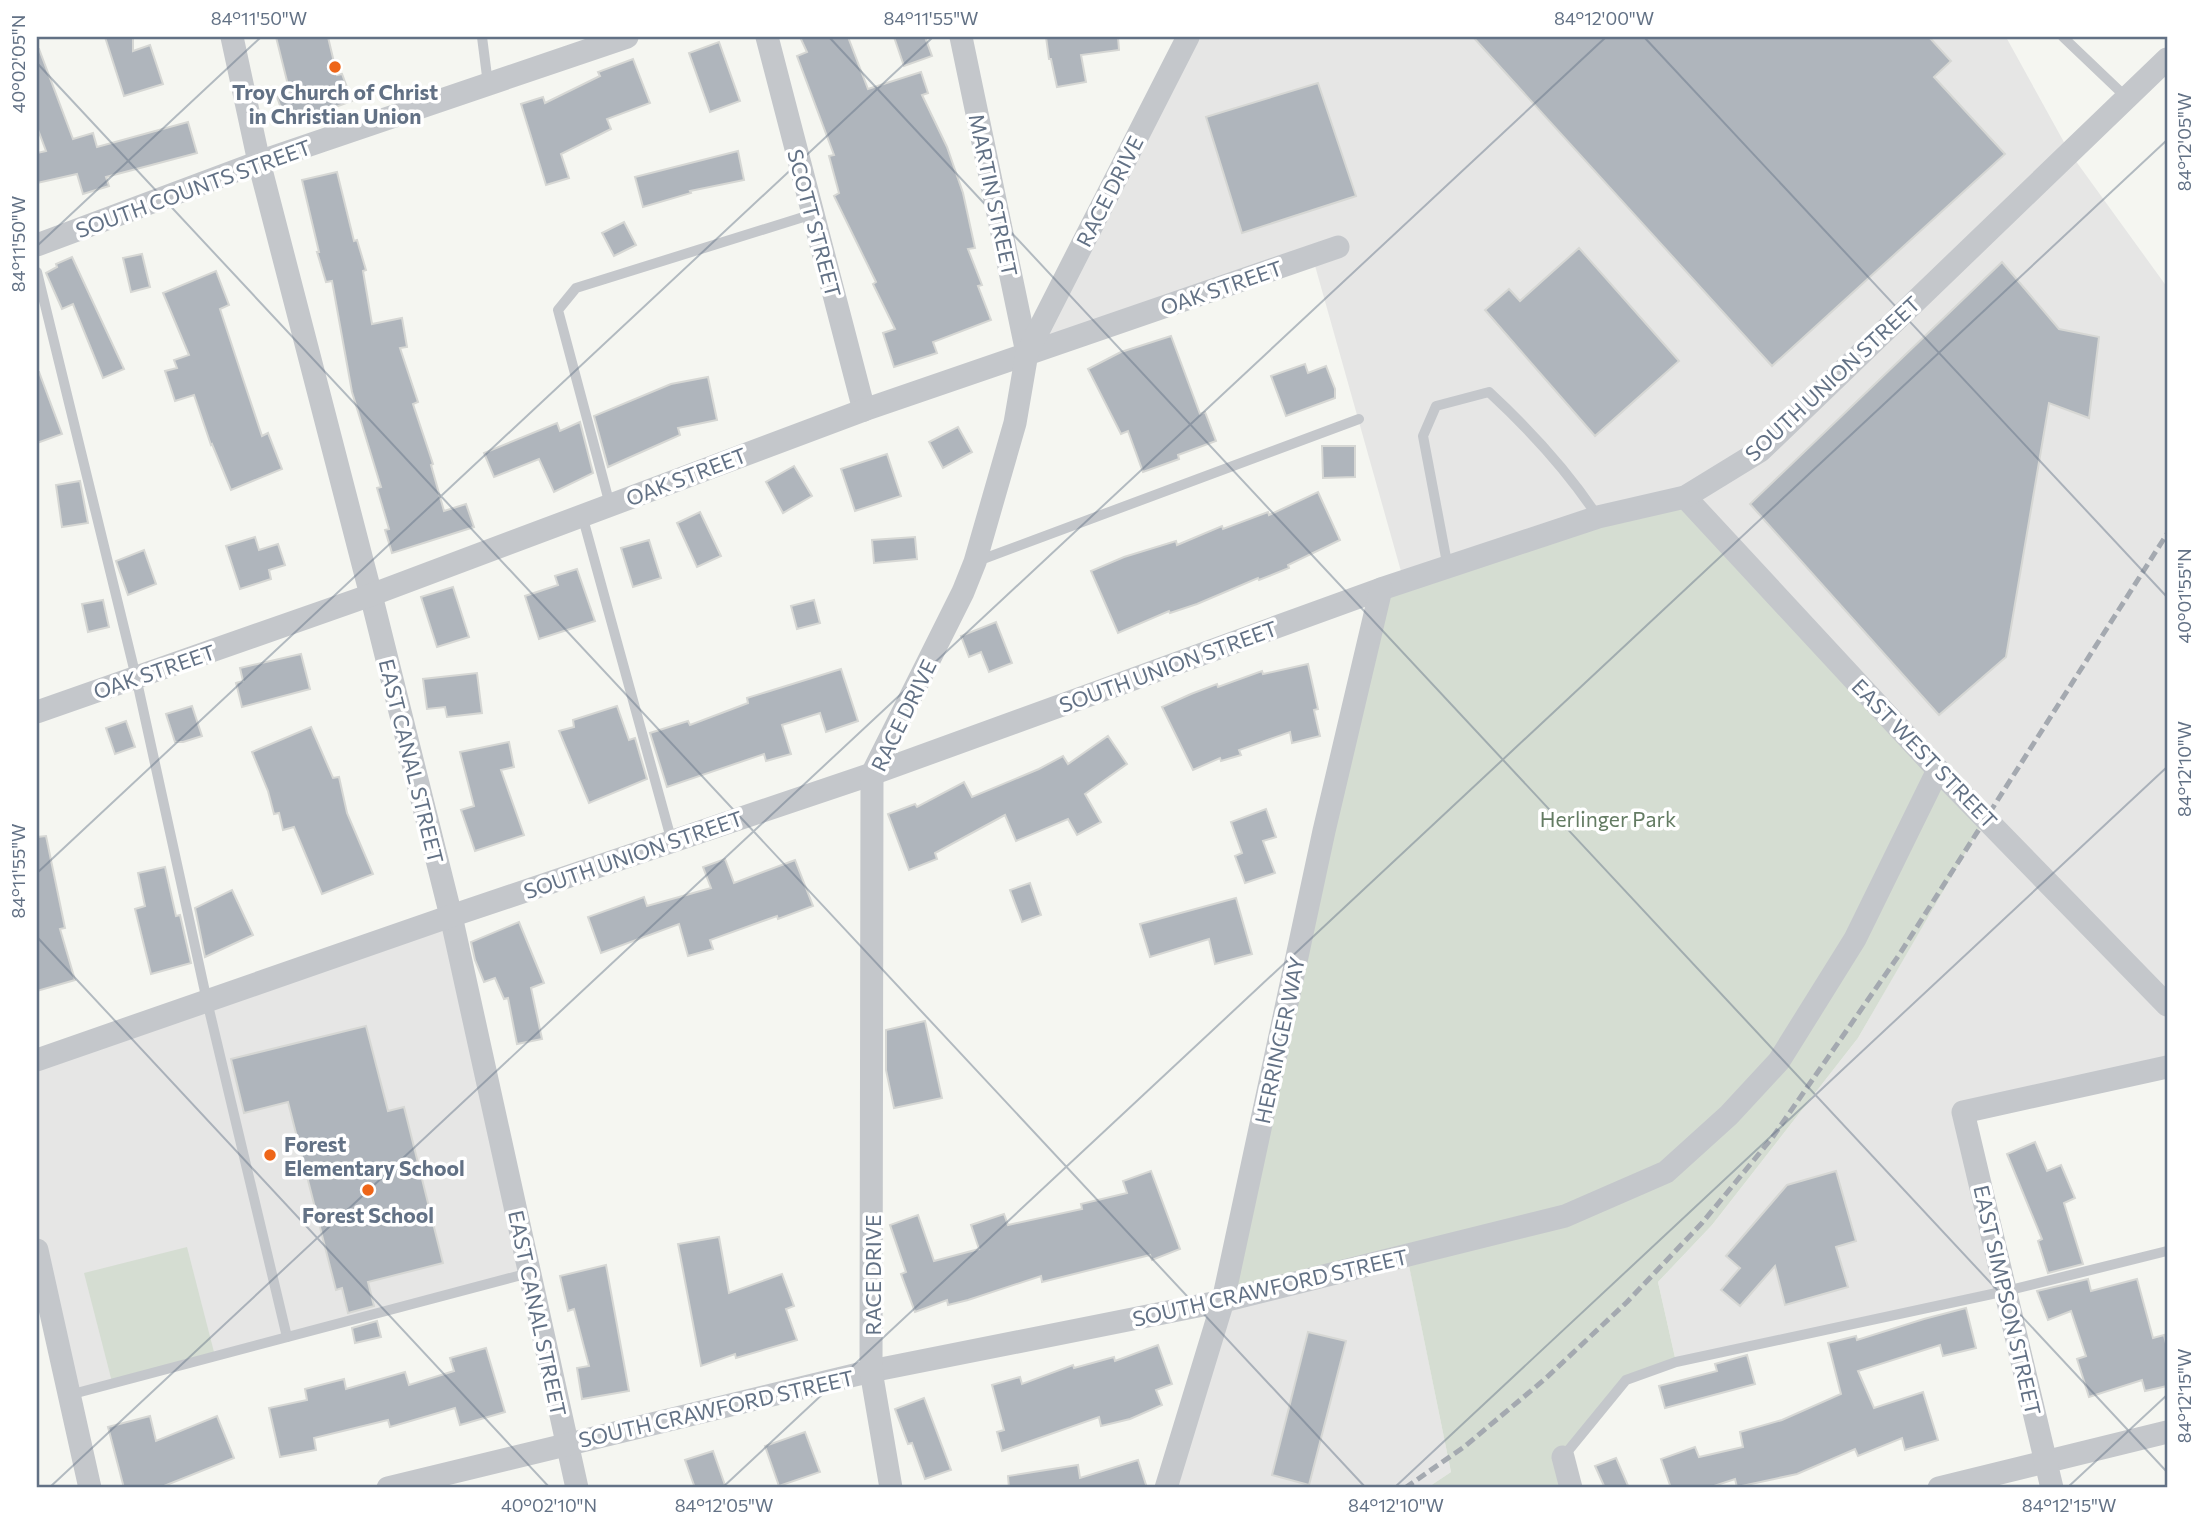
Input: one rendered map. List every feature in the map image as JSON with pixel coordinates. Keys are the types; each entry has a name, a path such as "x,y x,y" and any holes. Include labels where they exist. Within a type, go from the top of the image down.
{"street":[{"name":"EAST CANAL STREET","path":"232,37 259,162 371,594 450,916 577,1488"},
{"name":"SOUTH COUNTS STREET","path":"37,245 259,162 627,37"},
{"name":"SCOTT STREET","path":"767,37 864,410"},
{"name":"MARTIN STREET","path":"961,37 1027,353"},
{"name":"RACE DRIVE","path":"891,1488 871,1371 872,774 963,593 975,562 1015,423 1027,353 1185,39"},
{"name":"SOUTH UNION STREET","path":"37,1060 450,916 872,774 1381,589 1448,569 1598,517 1685,497 1760,452 2167,59"},
{"name":"OAK STREET","path":"37,712 371,594 864,410 1338,247"},
{"name":"EAST WEST STREET","path":"1685,497 1938,770 2167,1005"},
{"name":"HERRINGER WAY","path":"1166,1488 1223,1301 1324,831 1381,589"},
{"name":"SOUTH CRAWFORD STREET","path":"388,1488 871,1371 1223,1301 1565,1216 1666,1172 1729,1115 1779,1061 1855,939 1938,770"},
{"name":"EAST SIMPSON STREET","path":"2052,1488 1964,1112 2167,1067"},
{"path":"37,1250 90,1488"},
{"path":"1939,1488 2167,1432"},
{"path":"1563,1457 1571,1488"}],"lane":[{"path":"482,37 488,84"},
{"path":"2063,37 2127,98"},
{"path":"610,505 558,310 576,288 813,214"},
{"path":"37,272 136,677 207,1001 287,1337"},
{"path":"1448,569 1423,436 1436,405 1489,392 1523,423 1566,473 1598,517"},
{"path":"975,562 1359,418"},
{"path":"582,516 672,842"},
{"path":"1563,1457 1626,1380 1676,1362 2006,1292 2167,1251"},
{"path":"69,1395 529,1273"}],"shaded area":[{"path":"1188,37 2006,37 2070,153 2167,287 2167,1067 1964,1113 2006,1291 1676,1362 1658,1282 1712,1225 1858,1038 1985,817 1404,582 1312,255 1027,353"},
{"name":"Forest Elementary School","path":"451,916 529,1273 69,1395 37,1250 37,1060"},
{"path":"1407,1255 1451,1472 1427,1488 1166,1488 1223,1301"}],"green space":[{"name":"Herlinger Park","path":"1685,497 1986,817 1858,1038 1712,1225 1658,1282 1676,1362 1626,1380 1563,1457 1571,1488 1427,1488 1451,1472 1407,1256 1223,1301 1381,589"},
{"path":"187,1247 215,1356 112,1382 84,1273"}],"building":[{"path":"105,37 133,37 133,51 150,45 163,84 124,96"},
{"path":"276,37 328,37 337,75 342,74 352,101 287,125 277,97 290,93"},
{"path":"800,37 848,37 868,89 921,72 928,93 922,95 947,147 963,193 975,248 968,249 982,285 978,286 991,320 933,342 937,353 894,367 883,333 895,329 873,284 876,282 834,196 839,193 829,156 834,155 797,56 807,52"},
{"path":"894,37 925,37 932,56 904,66"},
{"path":"1046,37 1118,37 1119,50 1081,55 1086,82 1057,87"},
{"path":"1473,37 1929,37 1951,61 1934,77 2005,154 1772,366"},
{"path":"719,42 740,101 710,112 689,53"},
{"path":"37,49 73,139 93,133 97,147 188,122 197,153 106,177 109,186 83,194 77,174 37,183 37,153 46,151 37,127"},
{"path":"633,59 650,103 607,119 611,129 561,154 569,178 546,185 521,104 543,97 545,103 600,76 598,72"},
{"path":"1318,83 1356,196 1242,233 1206,117"},
{"path":"738,151 744,180 690,191 691,193 643,207 635,177"},
{"path":"337,172 354,241 357,240 366,270 363,271 372,324 402,318 407,347 400,348 418,402 413,404 433,464 431,465 444,511 466,504 474,527 392,553 385,530 389,529 377,488 381,487 352,392 332,281 326,282 317,252 302,180"},
{"path":"624,222 636,245 614,256 602,233"},
{"path":"1579,248 1679,361 1595,436 1485,310 1509,289 1520,301"},
{"path":"142,254 150,287 131,292 123,258"},
{"path":"72,257 124,369 103,378 73,304 62,309 46,273 57,267 56,264"},
{"path":"2002,262 2059,329 2099,337 2089,418 2049,403 2006,657 1939,715 1750,504"},
{"path":"216,271 229,305 220,309 262,436 268,433 282,469 231,490 211,445 194,395 175,401 165,371 177,368 174,360 189,355 163,293"},
{"path":"1171,336 1200,414 1205,412 1216,441 1178,455 1179,459 1143,472 1128,431 1121,434 1088,369 1121,352"},
{"path":"1305,364 1308,373 1326,366 1335,389 1335,398 1286,416 1271,376"},
{"path":"37,372 62,434 37,443"},
{"path":"708,377 717,420 678,428 680,435 608,467 594,416 671,384"},
{"path":"580,422 593,473 554,492 539,459 494,477 484,453 557,423 560,431"},
{"path":"958,427 972,452 943,468 929,442"},
{"path":"1322,446 1355,446 1355,477 1323,478"},
{"path":"887,454 901,496 855,511 841,469"},
{"path":"794,466 812,496 783,513 766,482"},
{"path":"80,481 88,523 62,527 56,485"},
{"path":"1318,492 1340,540 1288,565 1289,568 1197,604 1170,613 1169,611 1118,633 1091,571 1124,557 1176,541 1177,545 1222,526 1223,529 1268,512 1269,515"},
{"path":"700,512 721,556 697,567 677,523"},
{"path":"255,537 259,550 278,544 285,565 269,570 271,579 240,589 226,546"},
{"path":"915,537 917,559 874,563 872,540"},
{"path":"649,540 661,578 633,587 621,548"},
{"path":"144,550 156,584 128,595 116,561"},
{"path":"577,569 595,621 539,639 525,596 558,585 555,576"},
{"path":"453,587 469,637 437,647 421,597"},
{"path":"103,600 109,627 88,632 82,604"},
{"path":"814,600 820,623 797,629 791,606"},
{"path":"996,622 1012,663 989,672 981,652 969,657 961,636"},
{"path":"301,654 310,689 242,707 236,683 243,681 240,668"},
{"path":"1308,664 1318,709 1314,710 1320,736 1292,743 1290,732 1239,750 1241,755 1221,761 1220,758 1193,770 1162,707 1217,684 1218,687 1262,671 1263,674"},
{"path":"841,669 858,721 826,732 820,713 782,725 791,754 766,761 764,754 667,787 650,733 688,721 690,725 748,703 747,698"},
{"path":"477,673 482,713 447,717 445,707 427,709 423,679"},
{"path":"192,706 202,736 175,742 166,714"},
{"path":"617,706 629,740 635,738 647,779 589,803 559,731 574,727 573,720"},
{"path":"126,721 135,747 115,754 106,728"},
{"path":"311,727 333,778 339,777 347,813 373,874 322,894 294,827 283,830 279,813 274,814 252,752"},
{"path":"1108,736 1127,764 1085,794 1101,822 1077,835 1068,819 1016,841 1005,815 935,853 937,859 909,870 888,814 915,804 917,807 964,782 972,797 1063,756 1068,764"},
{"path":"509,742 514,767 501,770 524,835 475,851 461,810 474,806 460,752"},
{"path":"1266,809 1276,837 1263,841 1275,873 1245,883 1235,856 1242,853 1231,822"},
{"path":"46,836 65,928 60,929 75,980 37,991 37,837"},
{"path":"725,859 734,883 795,860 813,906 710,940 713,949 688,956 679,924 601,953 588,917 644,897 647,906 711,888 703,867"},
{"path":"165,867 176,916 180,915 191,963 151,974 135,909 145,906 138,873"},
{"path":"1030,883 1041,915 1022,922 1010,890"},
{"path":"232,890 253,935 205,957 195,908"},
{"path":"1236,898 1252,954 1215,964 1209,939 1150,957 1140,924"},
{"path":"519,922 544,983 531,988 542,1039 517,1044 508,998 504,999 495,978 484,982 471,942"},
{"path":"925,1021 942,1098 894,1108 886,1070 886,1030"},
{"name":"Forest School","path":"366,1026 388,1111 404,1107 443,1263 368,1282 374,1306 348,1313 342,1288 336,1290 288,1102 244,1113 231,1059"},
{"path":"2035,1142 2047,1171 2061,1165 2075,1198 2064,1203 2083,1264 2048,1273 2038,1241 2042,1239 2007,1154"},
{"path":"1151,1171 1180,1249 1152,1260 1150,1255 1042,1282 1041,1276 968,1300 948,1305 947,1300 915,1312 901,1274 906,1272 890,1225 918,1215 934,1261 979,1249 971,1225 1004,1214 1008,1225 1082,1209 1081,1204 1127,1193 1123,1181"},
{"path":"1836,1171 1856,1241 1836,1247 1848,1287 1785,1305 1775,1266 1740,1306 1721,1290 1740,1268 1726,1256 1787,1185"},
{"path":"719,1237 729,1293 782,1274 794,1306 786,1309 797,1340 736,1358 735,1354 701,1366 678,1244"},
{"path":"606,1265 629,1391 582,1399 577,1368 589,1366 574,1309 568,1311 560,1276"},
{"path":"2088,1279 2091,1291 2137,1279 2153,1338 2164,1335 2167,1348 2167,1386 2145,1391 2142,1380 2089,1397 2077,1359 2086,1356 2071,1311 2048,1320 2037,1291"},
{"path":"1966,1308 1976,1348 1943,1356 1940,1345 1858,1371 1874,1408 1923,1392 1938,1440 1905,1450 1902,1438 1858,1456 1855,1449 1797,1474 1737,1487 1735,1479 1708,1488 1671,1488 1661,1459 1695,1447 1699,1457 1743,1447 1740,1432 1782,1420 1841,1394 1828,1343 1856,1336 1857,1340"},
{"path":"377,1321 381,1337 355,1343 352,1328"},
{"path":"1308,1332 1346,1341 1309,1485 1272,1475"},
{"path":"1158,1345 1172,1384 1156,1390 1162,1405 1130,1419 1101,1426 1099,1417 1002,1451 997,1432 1004,1430 992,1385 1020,1377 1022,1384 1073,1365 1074,1368 1114,1357 1115,1361"},
{"path":"486,1348 505,1412 460,1425 455,1408 390,1427 388,1420 314,1438 316,1450 280,1457 269,1408 307,1400 305,1389 344,1379 346,1389 405,1372 409,1385 454,1371 450,1358"},
{"path":"1747,1355 1755,1384 1665,1408 1659,1386 1717,1371 1715,1364"},
{"path":"924,1398 951,1470 925,1479 912,1443 908,1444 895,1409"},
{"path":"150,1416 156,1441 217,1416 234,1458 159,1488 124,1488 108,1427"},
{"path":"805,1432 820,1472 779,1486 765,1446"},
{"path":"713,1451 726,1488 695,1488 685,1460"},
{"path":"1616,1458 1629,1488 1605,1488 1595,1466"},
{"path":"1138,1460 1147,1488 1009,1488 1008,1476 1078,1465 1080,1478"}],"railway":[{"path":"1405,1488 1464,1447 1545,1379 1627,1302 1702,1223 1772,1138 1899,955 2167,534"}],"place":[{"name":"Troy Church of Christ in Christian Union","path":"335,67"},
{"name":"Forest Elementary School","path":"270,1155"},
{"name":"Forest School","path":"368,1190"}]}
